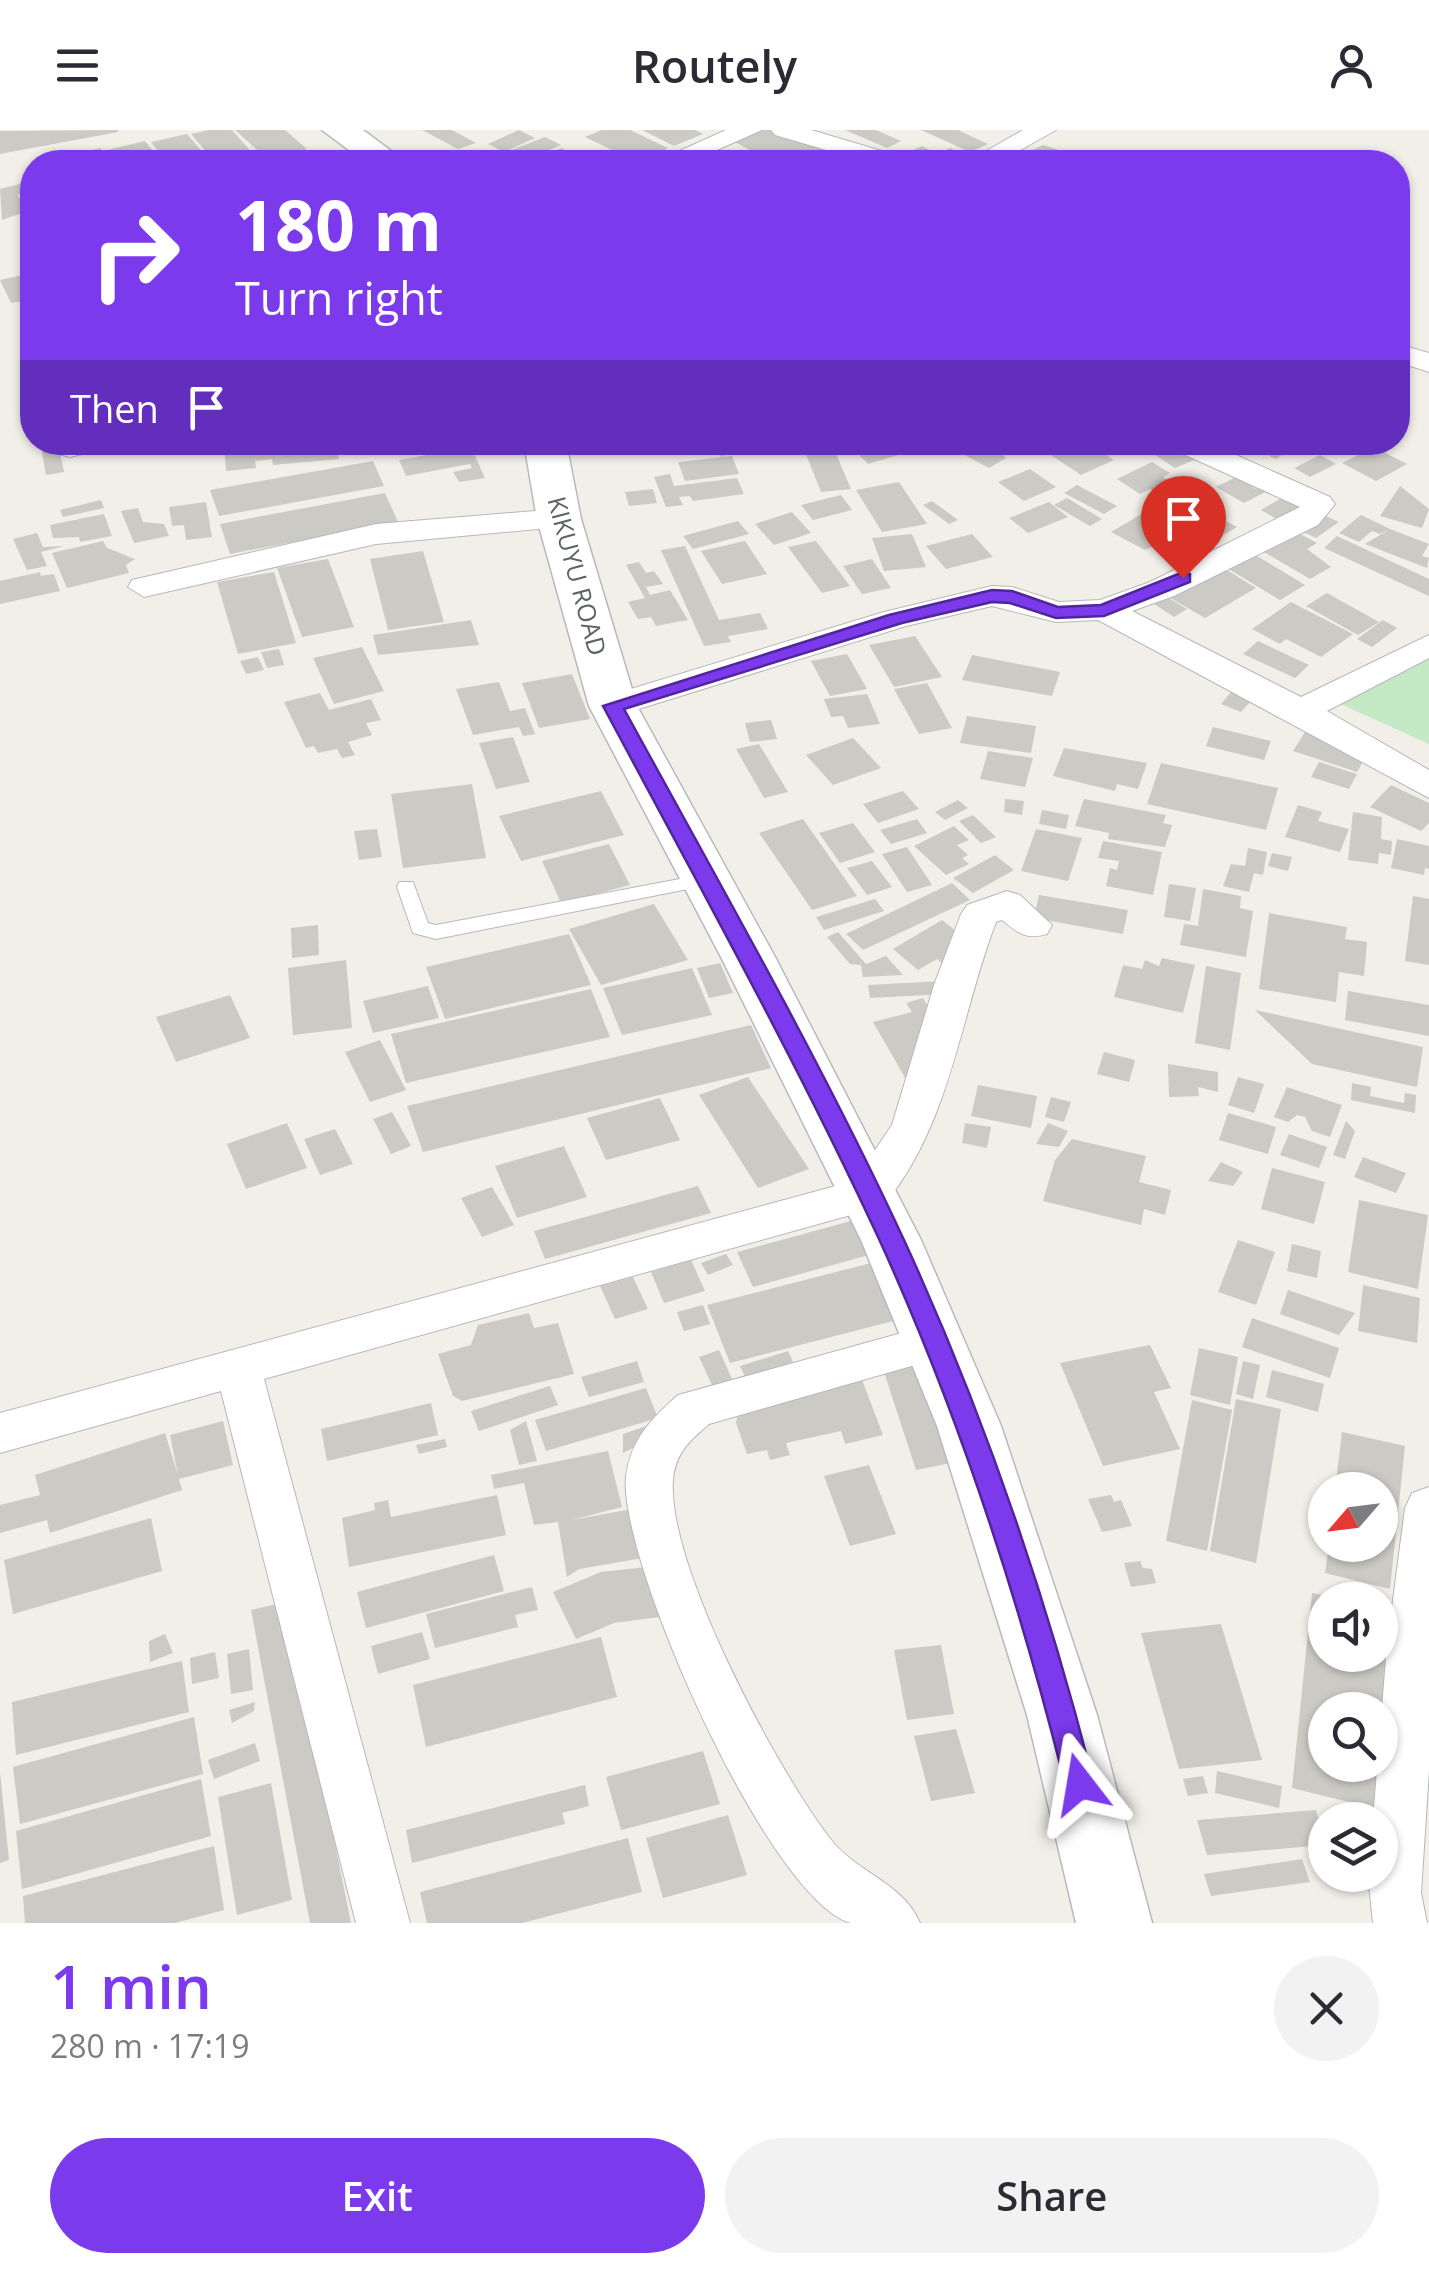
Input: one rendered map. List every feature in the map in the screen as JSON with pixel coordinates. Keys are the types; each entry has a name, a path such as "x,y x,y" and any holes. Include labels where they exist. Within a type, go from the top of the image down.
{"main road":[{"path":"339,130 370,150"},
{"name":"KIKUYU ROAD","path":"541,455 613,706 868,1194 969,1426 1062,1715 1114,1923"}],"street":[{"path":"698,150 749,130"},
{"path":"784,130 852,150"},
{"path":"1004,150 1043,130"},
{"path":"613,706 896,619 992,596 1012,597 1056,612 1104,610 1162,590 1308,518 1319,504 1210,455"},
{"path":"144,586 376,534 559,519"},
{"path":"1104,610 1301,711 1429,786"},
{"path":"1301,711 1429,645"},
{"path":"0,1433 868,1194 890,1171 918,1121 954,983 980,914 1006,904 1033,925"},
{"path":"893,1923 815,1862 751,1762 682,1612 652,1519 650,1475 662,1437 694,1409 934,1342"},
{"path":"238,1368 383,1923"},
{"path":"1400,1923 1396,1874 1412,1646 1429,1508"}],"lane":[{"path":"406,887 420,928 436,932 706,880"}],"green space":[{"path":"1429,651 1429,744 1336,702"}],"building":[{"path":"118,130 118,132 0,154 0,131"},
{"path":"232,130 250,150 205,150 191,134"},
{"path":"235,130 285,130 307,149 303,150 257,150"},
{"path":"422,130 452,130 476,143 458,149"},
{"path":"519,130 535,138 508,150 488,144"},
{"path":"602,130 630,130 668,148 612,150 585,137"},
{"path":"642,130 695,130 703,134 674,146"},
{"path":"761,130 783,130 823,150 750,150 734,142"},
{"path":"845,130 876,130 901,141 887,148"},
{"path":"921,130 958,130 988,144 966,150"},
{"path":"187,134 201,150 157,150 151,142"},
{"path":"545,137 561,145 549,150 512,150"},
{"path":"145,141 152,150 107,150"},
{"path":"1043,145 1059,150 1032,150"},
{"path":"20,184 20,214 2,220 0,189"},
{"path":"20,276 20,301 11,303 0,280"},
{"path":"42,455 61,455 64,472 46,475"},
{"path":"225,455 339,455 339,459 273,465 272,459 255,461 256,468 226,471"},
{"path":"427,455 475,455 485,478 459,482 453,472 472,468 470,464 406,476 399,460"},
{"path":"806,455 837,455 851,489 821,492"},
{"path":"859,455 898,455 868,464"},
{"path":"965,455 1006,458 989,468"},
{"path":"1051,455 1106,455 1114,460 1081,475"},
{"path":"1155,455 1206,455 1175,468"},
{"path":"1320,455 1336,464 1310,477 1294,468"},
{"path":"1358,455 1390,455 1407,464 1376,481 1342,463"},
{"path":"732,456 739,474 685,481 678,462"},
{"path":"373,461 384,486 219,516 210,490"},
{"path":"1152,462 1170,473 1163,477 1179,487 1161,496 1150,489 1140,494 1117,479"},
{"path":"1030,469 1056,487 1024,501 998,482"},
{"path":"670,474 674,486 737,478 744,494 693,501 690,496 679,497 683,505 666,507 654,477"},
{"path":"1236,477 1256,489 1265,484 1273,488 1244,503 1216,487"},
{"path":"899,482 927,524 882,532 856,490"},
{"path":"1077,485 1117,506 1104,514 1064,493"},
{"path":"1400,486 1429,509 1422,528 1380,516"},
{"path":"653,489 657,503 629,506 625,492"},
{"path":"385,493 398,522 230,554 220,524"},
{"path":"841,495 852,510 813,520 801,505"},
{"path":"1176,495 1237,527 1220,537 1159,506"},
{"path":"1285,496 1306,508 1280,521 1261,510"},
{"path":"1067,498 1102,519 1090,526 1054,505"},
{"path":"101,500 104,508 63,517 60,510"},
{"path":"932,501 958,520 949,524 923,505"},
{"path":"206,502 212,537 186,540 184,525 172,526 169,507"},
{"path":"1049,502 1068,517 1028,533 1009,518"},
{"path":"138,508 143,522 164,524 169,536 134,543 121,511"},
{"path":"792,512 811,533 774,545 755,524"},
{"path":"1143,513 1162,521 1171,513 1212,536 1200,542 1207,545 1187,558 1158,544 1145,550 1111,532"},
{"path":"1319,513 1339,522 1316,538 1297,529"},
{"path":"104,514 112,536 80,542 79,537 53,538 50,525"},
{"path":"1361,515 1390,529 1380,534 1372,531 1359,542 1339,533"},
{"path":"738,521 749,534 693,549 683,536"},
{"path":"1291,529 1317,543 1307,549 1331,567 1310,579 1257,548"},
{"path":"1390,529 1429,544 1422,556 1429,558 1427,568 1365,544"},
{"path":"37,533 43,547 64,546 41,552 47,566 27,570 13,539"},
{"path":"912,534 926,567 884,571 872,538"},
{"path":"972,534 993,557 946,569 926,546"},
{"path":"1337,536 1429,579 1429,596 1324,548"},
{"path":"103,541 107,548 135,559 126,565 129,573 67,588 52,553"},
{"path":"745,541 767,574 722,584 701,551"},
{"path":"816,541 850,586 822,593 788,547"},
{"path":"685,546 719,620 760,613 768,629 728,636 731,642 704,646 661,550"},
{"path":"423,551 444,622 388,630 370,559"},
{"path":"1252,553 1305,585 1280,600 1227,568"},
{"path":"328,559 354,627 302,637 277,568"},
{"path":"872,559 891,588 862,594 843,566"},
{"path":"639,562 646,573 654,571 663,584 646,587 650,595 670,590 688,620 656,626 651,617 638,619 628,602 645,598 626,565"},
{"path":"1217,564 1256,588 1205,618 1165,595"},
{"path":"40,572 41,576 54,574 60,591 0,604 0,581"},
{"path":"274,572 296,643 238,654 217,582"},
{"path":"1160,593 1187,609 1174,617 1148,600"},
{"path":"1327,593 1379,622 1358,635 1306,606"},
{"path":"1291,602 1353,634 1321,657 1286,639 1280,644 1252,629"},
{"path":"471,620 479,645 378,655 373,635"},
{"path":"1383,620 1397,628 1372,647 1357,639"},
{"path":"915,636 942,677 894,687 869,645"},
{"path":"1258,641 1309,665 1295,678 1243,654"},
{"path":"362,647 384,691 334,704 313,658"},
{"path":"279,649 284,665 267,668 261,652"},
{"path":"847,654 867,689 830,696 811,661"},
{"path":"972,655 1060,672 1052,696 962,680"},
{"path":"258,657 264,670 246,674 240,661"},
{"path":"572,674 590,719 539,728 522,683"},
{"path":"499,682 510,711 525,708 535,734 523,736 519,727 473,735 456,689"},
{"path":"927,683 952,728 919,734 894,689"},
{"path":"1232,691 1253,699 1241,712 1221,704"},
{"path":"320,693 329,710 371,699 381,720 366,723 372,735 348,742 355,755 342,758 337,749 318,753 314,746 306,748 284,702"},
{"path":"867,694 880,724 848,728 843,716 831,717 824,699"},
{"path":"967,716 1036,726 1031,753 960,743"},
{"path":"771,720 777,739 750,742 745,723"},
{"path":"1213,727 1271,741 1264,760 1206,746"},
{"path":"1305,732 1368,753 1357,772 1293,751"},
{"path":"513,737 530,782 496,789 479,743"},
{"path":"853,738 881,768 833,785 806,755"},
{"path":"759,744 788,792 764,798 736,749"},
{"path":"1064,748 1147,763 1138,789 1117,784 1115,791 1053,776"},
{"path":"988,751 1033,758 1025,787 980,779"},
{"path":"1319,762 1357,774 1349,789 1311,777"},
{"path":"1161,763 1278,788 1266,830 1147,804"},
{"path":"472,784 486,858 403,868 391,794"},
{"path":"1391,785 1429,803 1429,823 1421,831 1370,807"},
{"path":"601,791 624,835 521,861 499,816"},
{"path":"903,791 919,809 878,823 863,804"},
{"path":"1005,799 1024,801 1022,815 1004,812"},
{"path":"1084,799 1166,815 1163,823 1172,825 1165,847 1108,839 1109,833 1075,826"},
{"path":"958,800 968,808 945,820 935,812"},
{"path":"1298,805 1322,812 1318,821 1349,829 1340,852 1285,837"},
{"path":"1042,810 1069,815 1066,829 1039,824"},
{"path":"1353,812 1382,817 1381,839 1392,841 1391,855 1379,853 1378,864 1348,860"},
{"path":"973,815 996,837 981,843 959,821"},
{"path":"803,819 857,896 812,910 759,833"},
{"path":"917,819 927,833 891,844 880,830"},
{"path":"853,823 875,852 840,863 819,833"},
{"path":"954,826 969,840 957,845 968,855 962,858 969,864 946,875 914,846"},
{"path":"377,829 382,857 359,860 354,831"},
{"path":"1036,829 1082,838 1068,881 1021,871"},
{"path":"1397,839 1429,846 1429,869 1425,868 1424,875 1391,868"},
{"path":"1103,841 1162,852 1153,895 1106,886 1110,868 1117,870 1119,861 1098,858"},
{"path":"609,844 630,885 561,903 542,861"},
{"path":"907,847 932,885 907,892 882,854"},
{"path":"1248,848 1267,852 1263,875 1254,873 1249,892 1223,886 1231,864 1245,866"},
{"path":"1272,853 1292,857 1288,871 1268,866"},
{"path":"995,855 1014,870 973,893 953,878"},
{"path":"872,861 892,887 867,895 847,868"},
{"path":"952,883 970,900 863,950 846,934"},
{"path":"1169,884 1196,888 1190,921 1164,917"},
{"path":"1203,889 1241,896 1240,908 1253,911 1246,957 1180,945 1184,924 1198,926"},
{"path":"1039,895 1128,910 1123,934 1034,918"},
{"path":"1413,896 1429,899 1429,965 1405,961"},
{"path":"875,899 884,911 824,930 816,917"},
{"path":"654,904 688,960 601,985 569,929"},
{"path":"1269,913 1347,927 1345,939 1367,942 1364,976 1339,972 1336,1002 1259,989"},
{"path":"942,920 965,938 943,964 937,959 918,970 893,949"},
{"path":"318,925 319,955 292,958 291,928"},
{"path":"838,932 866,964 886,956 903,975 863,977 861,965 850,964 827,937"},
{"path":"569,934 591,985 445,1019 426,967"},
{"path":"1162,958 1195,965 1183,1013 1114,997 1123,965 1142,969 1145,960 1159,966"},
{"path":"346,960 352,1028 293,1035 288,968"},
{"path":"720,963 733,993 709,998 697,968"},
{"path":"1206,966 1241,973 1230,1050 1195,1043"},
{"path":"692,968 712,1015 622,1035 603,988"},
{"path":"943,981 946,994 870,998 868,985"},
{"path":"428,986 439,1018 373,1033 363,1001"},
{"path":"591,989 610,1037 406,1083 391,1034"},
{"path":"1348,991 1429,1005 1429,1036 1345,1020"},
{"path":"230,995 250,1038 176,1062 156,1017"},
{"path":"923,998 935,1019 907,1081 873,1022 912,1012 906,1003"},
{"path":"1255,1010 1423,1047 1417,1087 1312,1064"},
{"path":"751,1025 771,1068 423,1152 407,1106"},
{"path":"380,1040 406,1090 370,1102 345,1052"},
{"path":"1104,1052 1135,1060 1129,1082 1097,1074"},
{"path":"1168,1064 1218,1072 1218,1092 1198,1087 1199,1096 1169,1097"},
{"path":"748,1077 809,1169 758,1188 699,1095"},
{"path":"1238,1077 1264,1084 1254,1113 1228,1105"},
{"path":"1352,1083 1371,1087 1370,1096 1404,1103 1405,1093 1416,1095 1415,1113 1351,1100"},
{"path":"978,1085 1037,1096 1031,1128 971,1116"},
{"path":"1287,1087 1342,1105 1330,1137 1312,1131 1305,1117 1297,1115 1288,1122 1274,1117"},
{"path":"1051,1097 1071,1102 1064,1122 1045,1117"},
{"path":"660,1098 680,1140 606,1160 587,1118"},
{"path":"392,1112 411,1146 391,1154 373,1119"},
{"path":"1228,1113 1276,1127 1268,1154 1219,1140"},
{"path":"1346,1121 1355,1131 1345,1159 1333,1155"},
{"path":"287,1123 307,1168 246,1189 227,1144"},
{"path":"965,1123 991,1127 987,1148 962,1143"},
{"path":"1048,1123 1068,1131 1059,1147 1036,1144"},
{"path":"335,1129 353,1164 320,1175 304,1139"},
{"path":"1289,1134 1327,1147 1319,1168 1280,1155"},
{"path":"1072,1139 1146,1156 1139,1182 1171,1190 1165,1215 1144,1209 1141,1225 1043,1201 1055,1160"},
{"path":"564,1146 587,1197 517,1218 495,1166"},
{"path":"1363,1157 1406,1173 1396,1193 1354,1177"},
{"path":"1221,1162 1243,1172 1233,1186 1208,1181"},
{"path":"1272,1168 1325,1182 1314,1224 1261,1209"},
{"path":"698,1186 711,1213 545,1259 534,1231"},
{"path":"492,1187 514,1225 482,1237 461,1198"},
{"path":"1359,1200 1428,1215 1418,1289 1348,1272"},
{"path":"851,1221 869,1255 753,1287 737,1252"},
{"path":"1238,1240 1275,1252 1256,1305 1218,1292"},
{"path":"1292,1244 1321,1251 1317,1278 1287,1271"},
{"path":"726,1254 733,1265 708,1275 701,1263"},
{"path":"691,1260 705,1291 664,1303 651,1272"},
{"path":"875,1262 901,1319 730,1363 707,1305"},
{"path":"633,1277 648,1309 615,1319 600,1286"},
{"path":"1363,1285 1420,1298 1417,1343 1358,1331"},
{"path":"1288,1290 1355,1313 1339,1335 1280,1314"},
{"path":"703,1305 710,1324 684,1331 677,1312"},
{"path":"529,1313 534,1328 558,1323 574,1374 462,1401 453,1396 438,1354 471,1345 478,1325"},
{"path":"1252,1318 1339,1348 1330,1378 1242,1347"},
{"path":"1150,1345 1171,1388 1154,1392 1180,1449 1103,1466 1060,1363"},
{"path":"1199,1348 1238,1357 1230,1405 1190,1395"},
{"path":"719,1350 732,1379 712,1385 699,1357"},
{"path":"788,1351 793,1362 745,1377 740,1366"},
{"path":"637,1361 644,1382 589,1397 581,1377"},
{"path":"1243,1361 1260,1365 1253,1399 1236,1394"},
{"path":"921,1365 956,1462 916,1470 884,1372"},
{"path":"1272,1370 1324,1384 1318,1412 1266,1397"},
{"path":"861,1377 883,1435 845,1444 841,1431 786,1443 790,1455 770,1460 767,1450 747,1454 736,1423 740,1405"},
{"path":"550,1386 558,1405 479,1431 471,1411"},
{"path":"646,1388 658,1418 546,1451 535,1420"},
{"path":"1236,1399 1281,1409 1256,1563 1210,1551"},
{"path":"1192,1400 1232,1410 1207,1551 1166,1541"},
{"path":"431,1403 438,1435 327,1461 321,1429"},
{"path":"664,1420 659,1435 623,1453 623,1434"},
{"path":"223,1421 233,1465 179,1479 182,1490 50,1533 47,1520 0,1533 0,1505 40,1495 35,1475 165,1433 178,1475 170,1435"},
{"path":"526,1421 537,1461 519,1465 510,1430"},
{"path":"1342,1432 1405,1446 1398,1513 1398,1472 1337,1472"},
{"path":"445,1439 447,1447 419,1454 416,1445"},
{"path":"608,1451 622,1507 572,1520 632,1509 643,1558 579,1569 567,1577 558,1522 534,1525 524,1483 494,1489 491,1475"},
{"path":"869,1465 896,1534 850,1546 824,1476"},
{"path":"497,1495 506,1535 349,1567 342,1518 375,1510 374,1503 388,1500 391,1517"},
{"path":"1111,1495 1114,1502 1121,1500 1132,1526 1102,1532 1088,1499"},
{"path":"151,1518 162,1571 13,1614 4,1560"},
{"path":"494,1555 504,1591 366,1628 357,1592"},
{"path":"1140,1561 1143,1568 1152,1569 1156,1583 1131,1587 1124,1563"},
{"path":"1327,1562 1393,1562 1391,1582 1362,1582 1325,1573"},
{"path":"646,1567 667,1616 614,1623 576,1639 553,1592 601,1572"},
{"path":"532,1587 538,1610 515,1615 518,1627 435,1648 426,1614"},
{"path":"286,1602 351,1923 310,1923 251,1610"},
{"path":"1221,1624 1262,1760 1179,1769 1141,1633"},
{"path":"422,1632 430,1659 378,1674 371,1646"},
{"path":"1308,1632 1308,1672 1391,1672 1389,1692 1308,1692 1308,1782 1383,1782 1382,1802 1349,1802 1292,1788"},
{"path":"165,1634 173,1653 150,1662 149,1641"},
{"path":"601,1637 617,1697 426,1747 413,1685"},
{"path":"941,1645 954,1714 907,1720 894,1650"},
{"path":"249,1649 253,1690 231,1694 227,1654"},
{"path":"215,1652 219,1678 192,1684 190,1658"},
{"path":"182,1661 189,1712 16,1755 12,1702"},
{"path":"255,1702 254,1711 232,1723 229,1710"},
{"path":"194,1717 203,1774 20,1824 13,1767"},
{"path":"956,1729 975,1793 931,1801 914,1736"},
{"path":"255,1743 260,1761 214,1779 208,1760"},
{"path":"703,1751 720,1804 621,1830 606,1777"},
{"path":"1217,1771 1282,1786 1279,1808 1215,1793"},
{"path":"0,1772 9,1860 0,1863"},
{"path":"1203,1776 1208,1793 1188,1796 1183,1779"},
{"path":"201,1779 211,1836 22,1889 16,1831"},
{"path":"271,1783 292,1900 237,1915 218,1797"},
{"path":"585,1785 589,1806 562,1813 565,1824 412,1863 406,1830"},
{"path":"1308,1811 1308,1846 1207,1855 1197,1820"},
{"path":"728,1815 747,1875 663,1898 646,1838"},
{"path":"628,1838 642,1892 522,1923 427,1923 420,1892"},
{"path":"214,1846 224,1910 175,1923 25,1923 23,1896"},
{"path":"1302,1859 1308,1882 1211,1896 1204,1874"}],"route":[{"path":"1080,1784 1062,1715 969,1426 891,1240 748,957 613,706 896,619 992,596 1012,597 1056,612 1104,610 1162,590 1183,578"}]}
